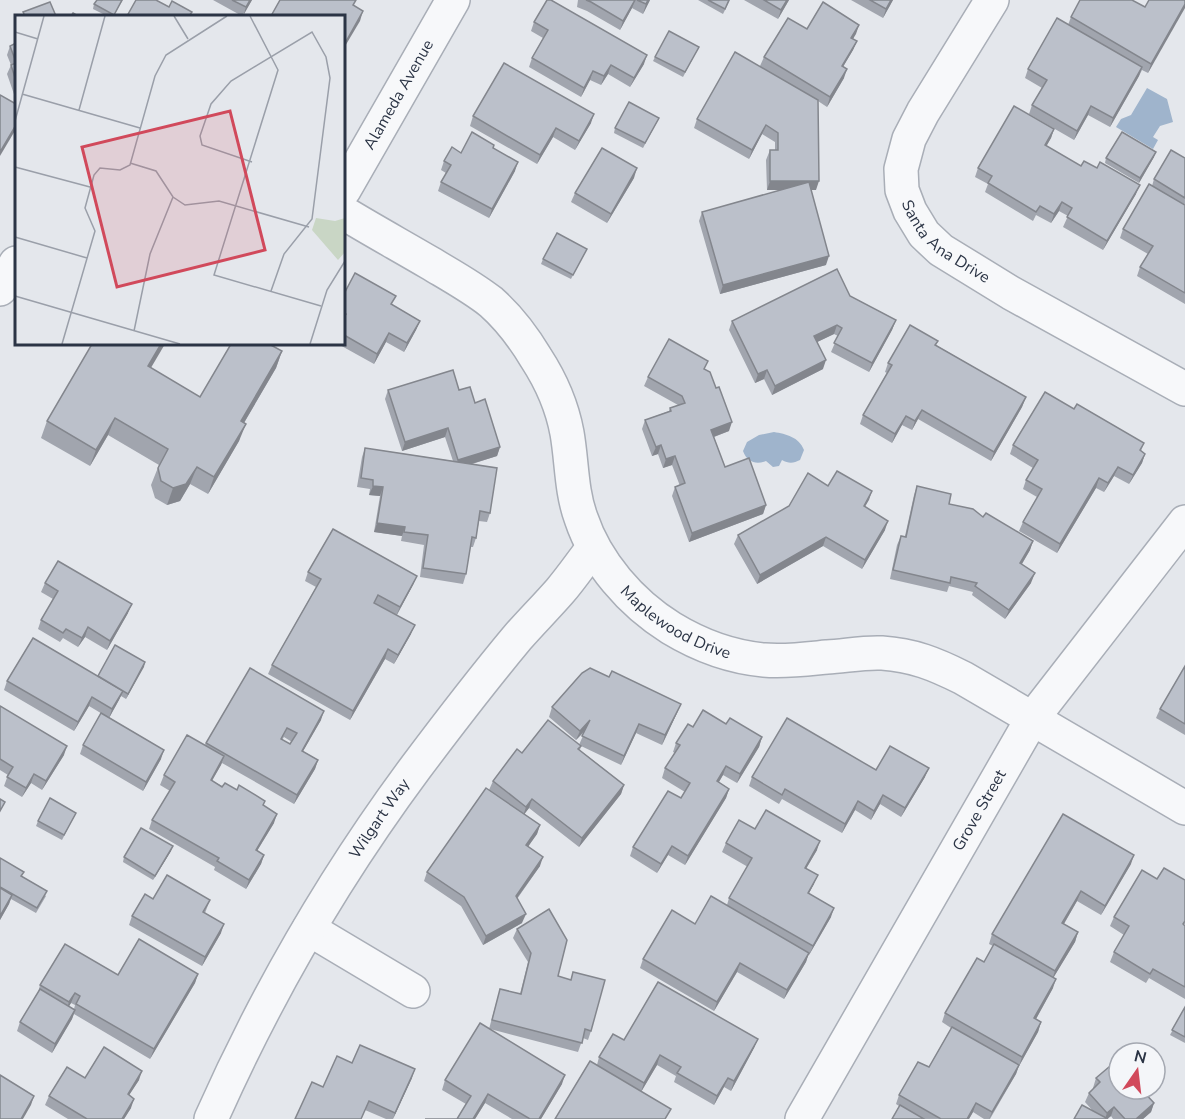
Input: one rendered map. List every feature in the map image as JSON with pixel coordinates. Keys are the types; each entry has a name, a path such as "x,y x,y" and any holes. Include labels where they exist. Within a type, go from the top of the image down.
{"street":[{"name":"Alameda Avenue","path":"345,188 453,0"},
{"name":"Santa Ana Drive","path":"992,0 923,112 909,139 901,169 902,190 910,211 924,234 941,250 1011,293 1185,390"},
{"name":"Maplewood Drive","path":"345,214 465,283 491,302 509,320 537,358 561,408 567,431 574,490 580,517 593,548 614,577 639,605 670,628 700,644 734,655 765,661 879,653 905,656 932,663 1185,808"},
{"path":"0,289 15,265"},
{"name":"Grove Street","path":"802,1119 1032,719 1185,522"},
{"name":"Wilgart Way","path":"211,1119 257,1022 331,892 372,830 415,769 510,647 559,592 593,548"},
{"path":"309,929 414,991"}],"water":[{"path":"1147,88 1167,99 1173,122 1160,126 1153,137 1158,140 1153,149 1116,127 1121,119 1131,115"},
{"path":"774,432 787,435 799,442 804,450 800,460 791,463 782,460 779,466 773,467 766,461 759,463 747,458 743,451 747,442 759,435"}],"building":[{"path":"97,0 122,0 114,15 94,4"},
{"path":"136,0 156,0 169,7 172,1 192,12 190,15 128,15"},
{"path":"232,0 250,0 246,7"},
{"path":"280,0 356,0 353,5 363,11 345,43 345,15 272,15"},
{"path":"547,0 551,0 647,55 634,78 611,65 604,76 593,71 584,88 532,58 548,30 534,22"},
{"path":"586,0 635,0 623,21"},
{"path":"708,0 729,0 725,9"},
{"path":"764,0 787,0 781,10"},
{"path":"870,0 891,0 886,9"},
{"path":"1080,0 1132,0 1145,7 1149,0 1185,0 1185,4 1151,64 1071,17"},
{"path":"50,2 56,15 24,15 23,12"},
{"path":"823,2 859,25 851,38 857,41 842,66 847,69 830,97 764,57 788,18 807,29"},
{"path":"1057,18 1142,67 1113,118 1091,106 1077,131 1032,105 1047,80 1028,69"},
{"path":"669,31 699,47 685,72 655,57"},
{"path":"15,44 15,59 10,46"},
{"path":"735,52 818,100 819,181 770,181 770,150 778,150 778,133 766,125 752,150 697,119"},
{"path":"15,63 15,78 11,65"},
{"path":"504,63 594,114 579,141 556,128 540,155 473,116"},
{"path":"0,95 15,103 15,127 0,152"},
{"path":"629,102 659,118 645,143 615,128"},
{"path":"1014,106 1054,129 1045,145 1081,166 1084,161 1097,168 1100,162 1140,185 1107,241 1067,217 1072,208 1062,202 1054,214 1040,206 1036,212 988,183 992,176 978,168"},
{"path":"472,132 494,145 493,148 518,162 492,209 441,182 451,165 444,161 452,147 461,153"},
{"path":"1122,132 1156,152 1140,178 1106,158"},
{"path":"602,148 637,168 611,214 575,193"},
{"path":"1171,150 1185,158 1185,198 1154,179"},
{"path":"809,182 829,256 723,285 702,212"},
{"path":"1149,184 1185,205 1185,293 1140,267 1153,246 1123,229"},
{"path":"557,233 587,249 573,275 543,259"},
{"path":"837,269 850,296 896,320 872,363 834,343 842,328 837,325 814,336 826,360 775,386 767,370 758,374 732,321"},
{"path":"355,273 396,296 391,304 420,321 407,343 389,333 377,354 345,336 345,292"},
{"path":"910,325 938,341 935,345 1026,397 994,452 922,410 915,421 906,416 895,434 863,415 892,365 888,363"},
{"path":"669,339 708,361 704,369 710,372 716,388 719,387 732,422 711,430 725,467 749,458 766,505 692,533 675,487 685,483 675,456 666,459 661,445 656,447 645,420 671,411 670,408 685,403 682,396 648,377"},
{"path":"91,345 160,345 148,366 200,397 230,345 271,345 282,351 241,421 246,424 214,477 197,467 186,484 173,488 161,481 158,468 168,449 115,418 96,450 47,421"},
{"path":"453,370 459,390 470,387 475,403 485,399 500,447 458,460 448,428 405,442 388,390"},
{"path":"1045,392 1074,409 1077,404 1144,443 1140,450 1145,454 1133,475 1118,467 1108,483 1099,478 1060,544 1023,522 1042,489 1026,480 1038,460 1013,445"},
{"path":"365,448 497,468 490,513 480,511 476,538 472,537 466,574 423,568 428,535 404,532 405,527 377,523 383,487 373,486 373,480 361,478"},
{"path":"837,471 872,491 864,506 888,521 865,560 826,537 760,575 738,535 789,506 808,473 828,486"},
{"path":"917,486 951,494 949,504 973,509 983,517 986,513 1033,541 1020,563 1035,573 1009,610 975,586 977,583 951,577 950,583 893,570 901,536 906,537"},
{"path":"333,529 417,576 400,607 378,595 374,603 415,625 398,655 388,649 353,711 272,665 321,579 308,572"},
{"path":"58,561 132,604 110,641 88,627 82,638 66,629 63,633 41,620 58,591 45,583"},
{"path":"33,638 123,691 112,709 92,697 78,722 7,681"},
{"path":"115,645 145,662 128,694 98,676"},
{"path":"1185,666 1185,724 1160,709"},
{"path":"250,668 324,711 302,751 318,760 297,795 206,743","holes":["287,728 297,733 290,744 281,739"]},
{"path":"590,668 609,677 612,671 681,704 665,735 639,724 624,756 582,736 590,720 580,731 552,707 582,673"},
{"path":"0,706 67,746 46,781 34,774 26,788 7,777 13,767 0,759"},
{"path":"703,710 726,724 730,718 762,737 740,774 726,766 717,781 729,789 688,856 672,846 661,864 633,847 668,791 681,798 690,783 665,768 680,745 676,743 688,724 693,727"},
{"path":"101,713 164,750 146,782 83,745"},
{"path":"787,718 876,770 890,746 929,768 905,808 883,795 874,811 858,801 845,824 785,789 782,795 752,777"},
{"path":"548,720 581,746 578,749 624,785 582,838 532,799 526,807 493,781 517,749 522,753"},
{"path":"187,735 224,756 211,780 222,787 225,783 237,790 239,785 265,801 263,805 277,814 256,850 264,855 249,880 217,861 219,858 152,820 175,782 164,775"},
{"path":"486,788 540,825 526,845 543,857 516,896 526,914 486,936 464,897 427,872"},
{"path":"50,798 76,813 64,835 38,821"},
{"path":"0,799 5,802 0,811"},
{"path":"766,810 820,841 805,868 818,875 808,893 834,908 813,946 729,898 752,858 726,843 739,820 755,829"},
{"path":"1063,814 1134,855 1105,906 1081,891 1062,923 1078,932 1055,971 992,934"},
{"path":"141,828 173,846 155,876 124,857"},
{"path":"0,858 24,872 21,876 47,891 37,908 0,887"},
{"path":"1164,868 1185,880 1185,921 1183,924 1185,926 1185,987 1153,969 1150,974 1114,952 1129,926 1114,917 1142,870 1157,879"},
{"path":"167,875 210,900 203,912 224,924 205,957 132,916 145,894 153,899"},
{"path":"0,888 12,895 0,916"},
{"path":"711,896 809,953 787,990 740,963 717,1002 643,959 672,910 695,924"},
{"path":"549,909 567,940 558,976 571,980 573,972 605,980 591,1031 585,1029 582,1043 492,1020 500,989 521,994 531,953 517,929"},
{"path":"139,939 198,974 154,1049 76,1004 80,996 75,993 69,1002 40,985 65,944 118,975"},
{"path":"994,944 1056,979 1034,1018 1041,1022 1022,1057 945,1013 977,958 984,962"},
{"path":"658,982 758,1039 734,1081 728,1078 717,1096 677,1073 681,1067 660,1055 644,1083 599,1057 613,1034 624,1040"},
{"path":"40,989 75,1010 55,1044 20,1022"},
{"path":"1185,1007 1185,1037 1172,1030"},
{"path":"480,1023 565,1075 539,1119 530,1119 488,1094 473,1119 457,1119 471,1096 445,1080"},
{"path":"952,1027 1019,1065 992,1112 976,1103 967,1119 941,1119 899,1095 918,1062 929,1067"},
{"path":"360,1045 415,1069 395,1113 369,1101 361,1119 295,1119 312,1082 323,1087 337,1056 352,1063"},
{"path":"104,1047 142,1071 128,1094 134,1099 122,1119 87,1119 49,1096 67,1067 85,1078"},
{"path":"590,1061 671,1109 665,1119 555,1119"},
{"path":"1107,1069 1107,1101 1152,1101 1154,1103 1136,1119 1125,1119 1114,1107 1107,1113 1089,1093 1100,1082 1096,1078"},
{"path":"0,1075 34,1096 21,1119 0,1119"},
{"path":"900,1105 924,1119 892,1119"},
{"path":"1082,1105 1108,1119 1074,1119"}]}
